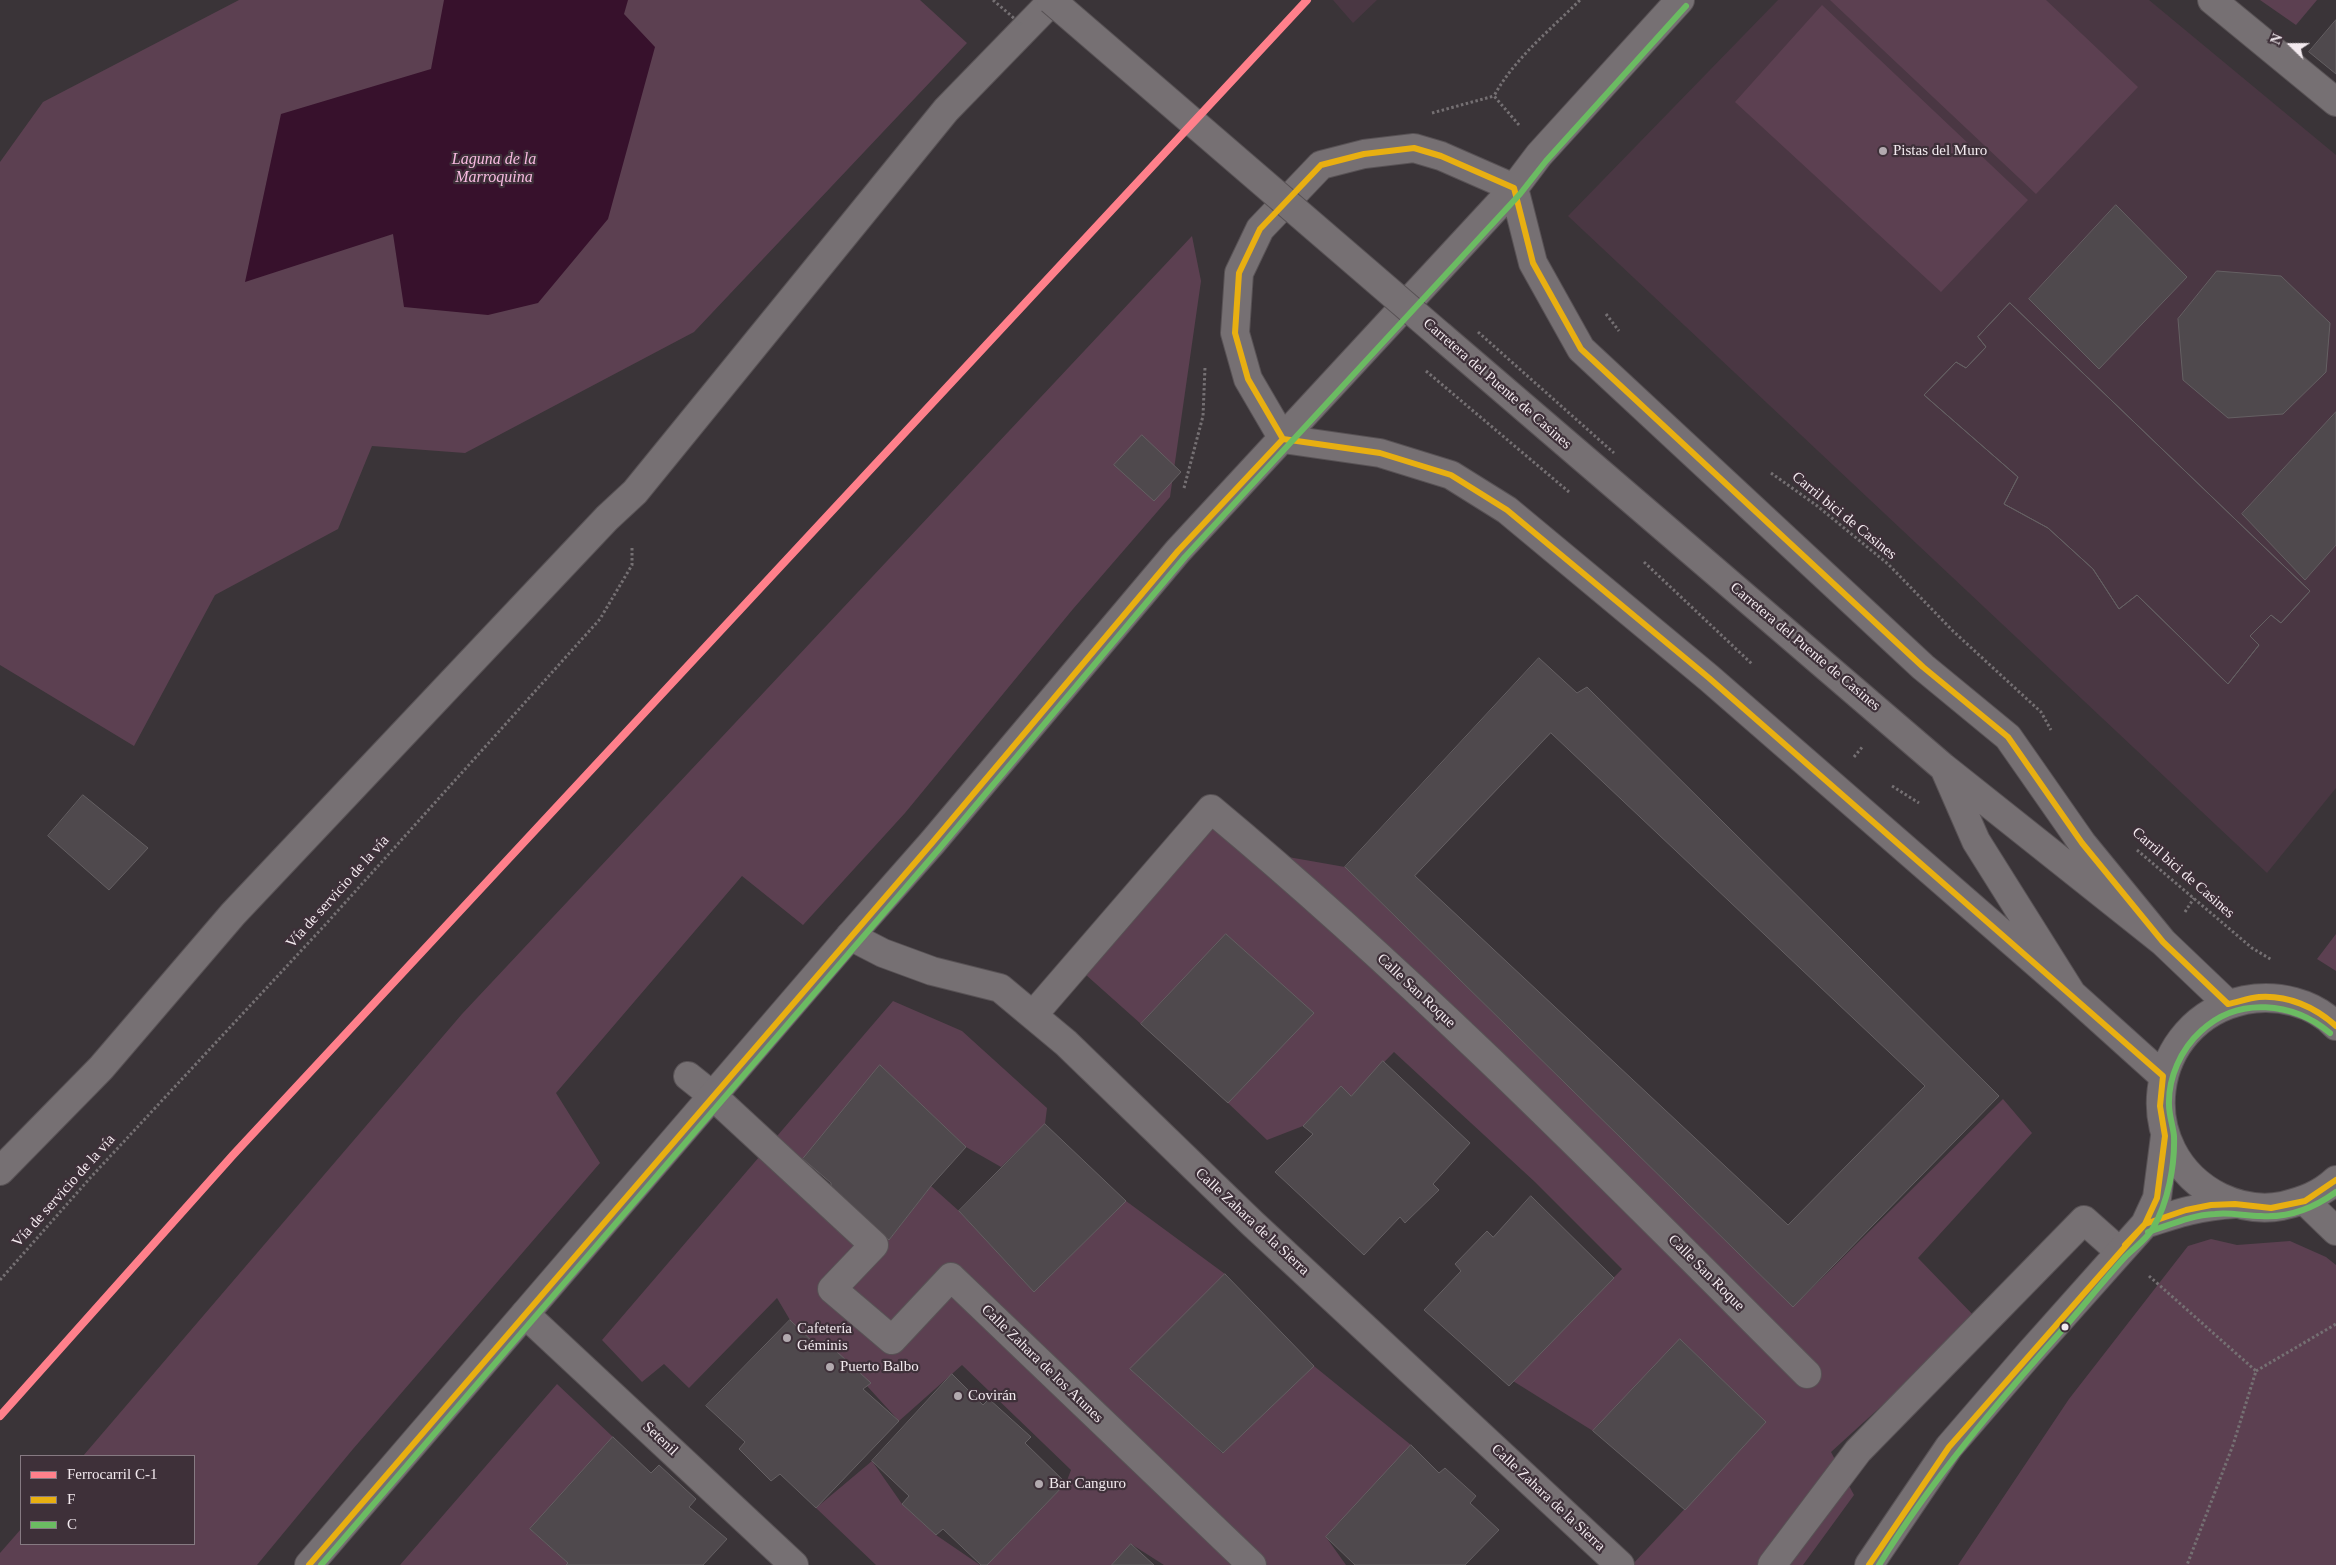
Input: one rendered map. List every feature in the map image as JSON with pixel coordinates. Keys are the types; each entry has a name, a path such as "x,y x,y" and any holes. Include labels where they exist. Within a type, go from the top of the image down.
{"street":[{"name":"Carretera del Puente de Casines","path":"1052,0 1943,767 2163,942 2228,1004"},
{"path":"0,1171 101,1068 240,906 607,518 635,492 946,110 1052,0"},
{"path":"309,1565 932,843 1178,551 1514,188 1539,156 1680,0"},
{"path":"2212,0 2336,102"},
{"path":"1283,439 1248,379 1235,333 1239,273 1260,228 1321,165 1364,154 1414,148 1441,156 1514,188"},
{"path":"1514,188 1533,263 1581,349 1923,666 2008,737 2082,843 2163,942"},
{"path":"1283,439 1380,453 1451,475 1507,510 1709,678 2072,994"},
{"name":"Carretera del Puente de Casines","path":"1943,767 1976,841 2072,994 2163,1076"},
{"name":"Calle San Roque","path":"1032,1015 1211,808 1300,883 1554,1121 1807,1374"},
{"name":"Calle Zahara de la Sierra","path":"850,936 883,953 932,971 1000,988 1066,1044 1259,1230 1620,1565"},
{"path":"2235,1204 2203,1188 2178,1163 2165,1136 2160,1106 2163,1076 2172,1053 2187,1032 2205,1015 2228,1004 2261,997 2296,1001 2327,1017 2336,1026"},
{"path":"688,1076 713,1096"},
{"name":"Calle Zahara de los Atunes","path":"713,1096 874,1244 832,1289 892,1340 951,1277 1252,1565"},
{"path":"1869,1565 1949,1447 2145,1224 2157,1198 2165,1136"},
{"path":"2145,1224 2186,1210 2211,1205 2235,1204 2271,1208 2305,1200 2328,1188 2336,1180"},
{"path":"2305,1200 2336,1230"},
{"path":"1772,1565 1858,1451 2084,1220 2120,1251"},
{"name":"Setenil","path":"525,1314 794,1565"}],"path":[{"path":"1430,114 1494,96 1502,80 1580,0"},
{"path":"1494,96 1513,116 1539,156"},
{"path":"1602,308 1625,338"},
{"path":"1183,491 1203,416 1205,360"},
{"name":"Carril bici de Casines","path":"1770,472 1816,505 1888,564 1953,631 2041,712 2053,734"},
{"name":"Vía de servicio de la vía","path":"0,1280 90,1177 324,925 600,619 632,565 635,492"},
{"name":"Carril bici de Casines","path":"2131,845 2164,871 2252,948 2276,962"},
{"path":"2120,1251 2256,1371"},
{"path":"2187,1565 2233,1445 2256,1371 2336,1324"}],"shaded area":[{"path":"239,0 920,0 967,43 694,332 465,453 372,446 338,529 215,595 134,746 0,665 0,162 43,102"},
{"path":"1333,0 1377,0 1353,23"},
{"path":"1778,0 2149,0 2336,155 2336,788 2267,873 1568,216"},
{"name":"Pistas del Muro","path":"1830,0 2046,0 2138,87 2036,194"},
{"path":"2260,0 2317,0 2296,25"},
{"name":"Pistas del Muro","path":"1822,5 2028,200 1941,292 1735,102"},
{"path":"1192,236 1201,281 1170,497 1073,609 905,813 803,925 742,876 556,1093 600,1163 353,1449 257,1565 0,1565 0,1553 20,1530 20,1545 195,1545 195,1455 84,1455 462,1014"},
{"path":"1211,809 1271,854 1345,867 1793,1307 2003,1099 2032,1133 1918,1258 1977,1319 1831,1452 1854,1495 1803,1565 1632,1565 1766,1422 1680,1339 1593,1431 1513,1381 1622,1269 1535,1182 1394,1052 1351,1096 1341,1086 1303,1126 1267,1140 1228,1103 1313,1013 1226,934 1141,1024 1076,966"},
{"path":"2336,934 2336,971 2317,959"},
{"path":"893,1001 962,1031 1047,1108 1045,1124 1001,1167 966,1147 880,1065 803,1159 845,1227 862,1215 889,1240 931,1186 959,1211 1034,1292 1126,1201 1225,1274 1131,1369 1222,1453 1314,1366 1411,1445 1326,1537 1346,1565 1164,1565 1131,1544 1112,1565 987,1565 1066,1483 1071,1470 962,1365 899,1421 825,1340 818,1347 790,1320 777,1298 689,1388 664,1364 642,1382 602,1340"},
{"path":"2211,1239 2237,1245 2290,1241 2326,1257 2336,1265 2336,1565 1958,1565 2069,1399 2188,1246"},
{"path":"557,1384 613,1437 530,1529 568,1563 566,1565 400,1565"},
{"path":"872,1461 902,1504 936,1535 980,1565 876,1565 816,1508"}],"water":[{"name":"Laguna de la Marroquina","path":"444,0 628,0 624,14 655,47 608,219 538,303 488,315 404,307 393,234 245,282 281,114 431,69"}],"building":[{"path":"2336,20 2336,74 2309,52"},
{"path":"2116,205 2187,277 2099,369 2029,299"},
{"path":"2217,271 2281,276 2330,323 2326,372 2283,414 2228,418 2183,380 2178,319"},
{"path":"2010,303 2310,591 2281,623 2271,615 2250,636 2259,645 2228,684 2137,595 2119,609 2093,569 2048,528 2004,504 2018,477 1924,395 1956,362 1966,368 1986,347 1978,337"},
{"path":"2010,303 2310,591 2281,623 2271,615 2250,636 2259,645 2228,684 2137,595 2119,609 2093,569 2048,528 2004,504 2018,477 1924,395 1956,362 1966,368 1986,347 1978,337"},
{"path":"2336,412 2336,545 2305,580 2242,514"},
{"path":"1142,435 1181,472 1154,501 1114,465"},
{"path":"1539,658 1577,693 1587,687 1999,1096 1793,1307 1345,867","holes":["1551,733 1925,1086 1788,1225 1415,876"]},
{"path":"83,795 148,848 109,890 48,836"},
{"path":"1226,934 1314,1013 1228,1103 1141,1024"},
{"path":"1383,1061 1470,1143 1433,1184 1439,1190 1405,1223 1400,1217 1364,1255 1275,1172 1313,1134 1303,1126 1341,1086 1351,1096"},
{"path":"880,1065 966,1147 931,1186 889,1240 862,1215 856,1219 831,1194 831,1183 803,1159"},
{"path":"1045,1124 1126,1201 1034,1292 959,1211"},
{"path":"1531,1196 1614,1278 1509,1386 1424,1310 1461,1271 1455,1264 1487,1231 1493,1237"},
{"path":"1225,1274 1314,1366 1223,1453 1130,1369"},
{"path":"790,1320 818,1347 824,1340 871,1383 863,1389 899,1421 816,1508 780,1474 771,1481 739,1449 745,1442 706,1406"},
{"path":"1680,1339 1766,1422 1685,1510 1593,1431"},
{"path":"952,1374 983,1405 989,1399 1031,1437 1025,1443 1066,1483 987,1565 981,1565 943,1529 936,1535 902,1504 909,1496 872,1461"},
{"path":"613,1437 651,1473 659,1465 696,1499 689,1507 727,1539 703,1565 566,1565 568,1563 530,1529"},
{"path":"1411,1445 1439,1473 1445,1468 1476,1496 1470,1503 1499,1530 1465,1565 1355,1565 1326,1537"},
{"path":"1131,1544 1154,1565 1112,1565"}],"rail line":[{"name":"C-1","path":"0,1416 233,1155 1307,0"}],"transit line":[{"name":"C","path":"321,1565 939,849 1185,557 1520,194 1546,161 1686,6"},
{"name":"F","path":"1283,439 1248,379 1235,333 1239,273 1260,229 1321,165 1364,154 1414,148 1441,156 1514,188 1533,263 1581,349 1923,667 2008,737 2082,843 2163,942 2228,1004 2259,997 2291,1000 2319,1013 2336,1026"},
{"name":"F","path":"1283,439 1380,453 1451,475 1507,510 1709,678 2163,1076 2160,1106 2165,1136 2157,1198 2145,1224 1949,1447 1869,1565"},
{"name":"F","path":"309,1565 932,843 1178,551 1283,439"},
{"name":"C","path":"1879,1565 1899,1533 1966,1442 2110,1274 2153,1228 2163,1207 2172,1171 2174,1136 2169,1109 2169,1095 2173,1074 2187,1046 2201,1031 2216,1020 2232,1012 2248,1008 2266,1007 2283,1010 2299,1015 2330,1033"},
{"name":"F","path":"2125,1245 2145,1224 2186,1210 2211,1205 2235,1204 2271,1208 2305,1201 2336,1180"},
{"name":"C","path":"2148,1232 2198,1216 2226,1213 2255,1216 2291,1214 2319,1203 2336,1192"}],"place":[{"name":"Pistas del Muro","path":"1883,151"},
{"name":"Cafetería Géminis","path":"787,1338"},
{"name":"Puerto Balbo","path":"830,1367"},
{"name":"Covirán","path":"958,1396"},
{"name":"Bar Canguro","path":"1039,1484"}]}
